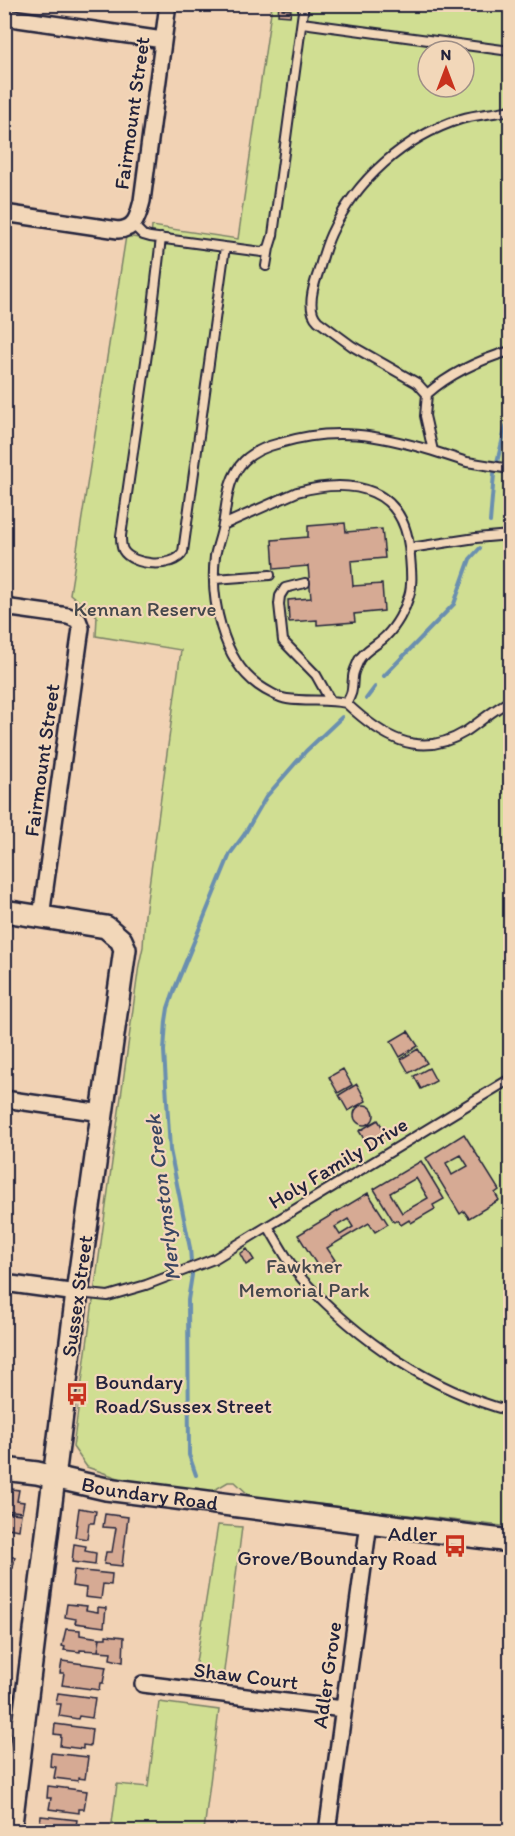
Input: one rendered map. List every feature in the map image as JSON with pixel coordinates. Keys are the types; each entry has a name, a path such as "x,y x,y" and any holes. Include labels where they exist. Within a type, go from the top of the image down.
{"street":[{"name":"Fairmount Street","path":"133,225 139,215 168,4"},
{"path":"4,17 163,40"},
{"path":"4,213 118,230 133,225"},
{"name":"Fairmount Street","path":"4,607 68,616 80,623 80,637 41,916"},
{"path":"4,911 41,916"},
{"name":"Sussex Street","path":"10,1832 14,1726 55,1477 77,1293 125,958 125,949 121,940 106,927 41,916"},
{"path":"4,1099 102,1113"},
{"path":"4,1283 77,1293"},
{"name":"Boundary Road","path":"4,1469 55,1477 106,1489 510,1541"},
{"name":"Adler Grove","path":"327,1832 369,1523"},
{"name":"Shaw Court","path":"143,1684 343,1709"}],"lane":[{"path":"266,266 273,235 304,4"},
{"path":"302,23 510,51"},
{"path":"428,394 417,382 352,346 314,318 312,307 316,279 337,222 354,196 387,159 413,141 448,124 472,116 510,110"},
{"path":"133,225 143,235 262,252 269,248"},
{"path":"161,238 121,546 127,555 136,560 161,564 175,561 183,552 225,247"},
{"path":"433,451 425,416 428,394 462,369 485,358 510,351"},
{"path":"507,469 376,436 348,433 316,434 271,445 244,461 234,474 227,496 215,557 214,592 227,646 240,667 258,685 285,699 330,700 346,703 379,731 400,742 435,743 463,733 510,701"},
{"path":"223,525 259,511 297,492 329,486 354,487 379,494 398,510 410,548 412,574 408,599 387,636 361,657 353,676 352,695 346,703"},
{"path":"410,548 510,535"},
{"path":"215,579 270,575"},
{"path":"305,583 285,588 280,596 283,641 316,675 330,700"},
{"name":"Holy Family Drive","path":"510,1079 268,1226 283,1253 303,1280 351,1326 386,1353 420,1375 485,1404 510,1411"},
{"path":"77,1293 108,1296 124,1293 201,1265 268,1226"}],"green space":[{"name":"Fawkner Memorial Park","path":"272,5 510,5 510,1527 250,1496 235,1482 228,1482 211,1492 127,1481 87,1467 73,1447 143,947 145,915 181,650 96,636 97,616 70,594 126,236 151,240 152,226 238,239"},
{"path":"218,1525 242,1527 223,1679 194,1675"},
{"path":"159,1702 219,1710 204,1831 111,1831 117,1784 148,1787"}],"building":[{"path":"279,4 292,4 292,7 282,7 282,9 291,10 290,16 278,15"},
{"path":"345,523 346,532 382,529 385,558 351,561 353,586 382,584 384,611 354,614 355,622 317,625 317,620 289,622 288,600 311,598 308,566 274,569 272,540 308,537 308,526"},
{"path":"408,1031 418,1046 400,1057 391,1041"},
{"path":"418,1049 427,1063 409,1073 401,1059"},
{"path":"429,1068 436,1081 421,1089 414,1076"},
{"path":"343,1069 352,1085 338,1093 329,1077"},
{"path":"357,1084 366,1101 348,1111 339,1095"},
{"path":"360,1105 368,1105 374,1111 374,1119 368,1125 360,1125 354,1119 354,1111"},
{"path":"378,1120 387,1135 369,1147 359,1131"},
{"path":"464,1134 499,1190 495,1193 499,1200 469,1218 464,1211 460,1214 426,1158","holes":["461,1155 468,1166 452,1175 446,1163"]},
{"path":"421,1161 444,1199 433,1205 435,1209 411,1223 409,1220 401,1225 397,1220 394,1222 374,1189","holes":["416,1178 428,1198 402,1213 390,1193"]},
{"path":"368,1193 388,1224 375,1232 369,1223 327,1248 335,1260 320,1270 298,1235","holes":["348,1219 353,1227 340,1235 335,1227"]},
{"path":"247,1249 254,1260 246,1265 240,1254"},
{"path":"4,1488 19,1490 17,1501 24,1502 22,1512 4,1510"},
{"path":"79,1508 96,1511 94,1523 89,1523 87,1539 75,1537"},
{"path":"4,1512 21,1514 19,1530 7,1528 7,1534 4,1534"},
{"path":"105,1514 128,1517 122,1566 104,1564 106,1552 112,1552 116,1528 103,1527"},
{"path":"4,1544 12,1545 11,1557 15,1557 13,1568 4,1566"},
{"path":"74,1544 86,1546 85,1551 96,1553 95,1565 72,1562"},
{"path":"74,1570 112,1574 111,1585 103,1584 101,1599 85,1597 86,1588 72,1586"},
{"path":"67,1604 87,1606 86,1610 98,1612 98,1607 106,1608 104,1627 75,1623 76,1619 65,1617"},
{"path":"66,1629 80,1630 80,1635 100,1638 98,1651 64,1650 65,1647 62,1646"},
{"path":"106,1635 124,1637 123,1662 110,1659 111,1652 98,1651 100,1638 106,1638"},
{"path":"62,1661 106,1667 99,1690 62,1685 64,1673 60,1673"},
{"path":"58,1693 95,1698 92,1718 79,1716 78,1719 59,1716 61,1704 56,1704"},
{"path":"55,1724 92,1729 90,1746 83,1745 83,1749 60,1746 61,1735 54,1734"},
{"path":"51,1753 88,1757 85,1779 78,1778 78,1781 54,1778 56,1767 50,1766"},
{"path":"48,1786 87,1791 84,1809 79,1809 79,1813 49,1809 51,1798 47,1798"},
{"path":"41,1816 77,1820 75,1832 46,1832 46,1829 39,1829"}],"waterway":[{"name":"Merlynston Creek","path":"490,522 494,474 506,426 510,421"},
{"name":"Merlynston Creek","path":"384,676 454,604 470,559 480,548"},
{"name":"Merlynston Creek","path":"366,699 375,687"},
{"name":"Merlynston Creek","path":"196,1475 189,1455 188,1300 192,1275 190,1248 170,1150 164,1051 168,1008 230,854 266,797 306,751 342,717"}],"place":[{"name":"Boundary Road/Sussex Street","path":"77,1394"},
{"name":"Adler Grove/Boundary Road","path":"455,1546"}],"park label":[{"name":"Kennan Reserve","path":"145,609"}]}
